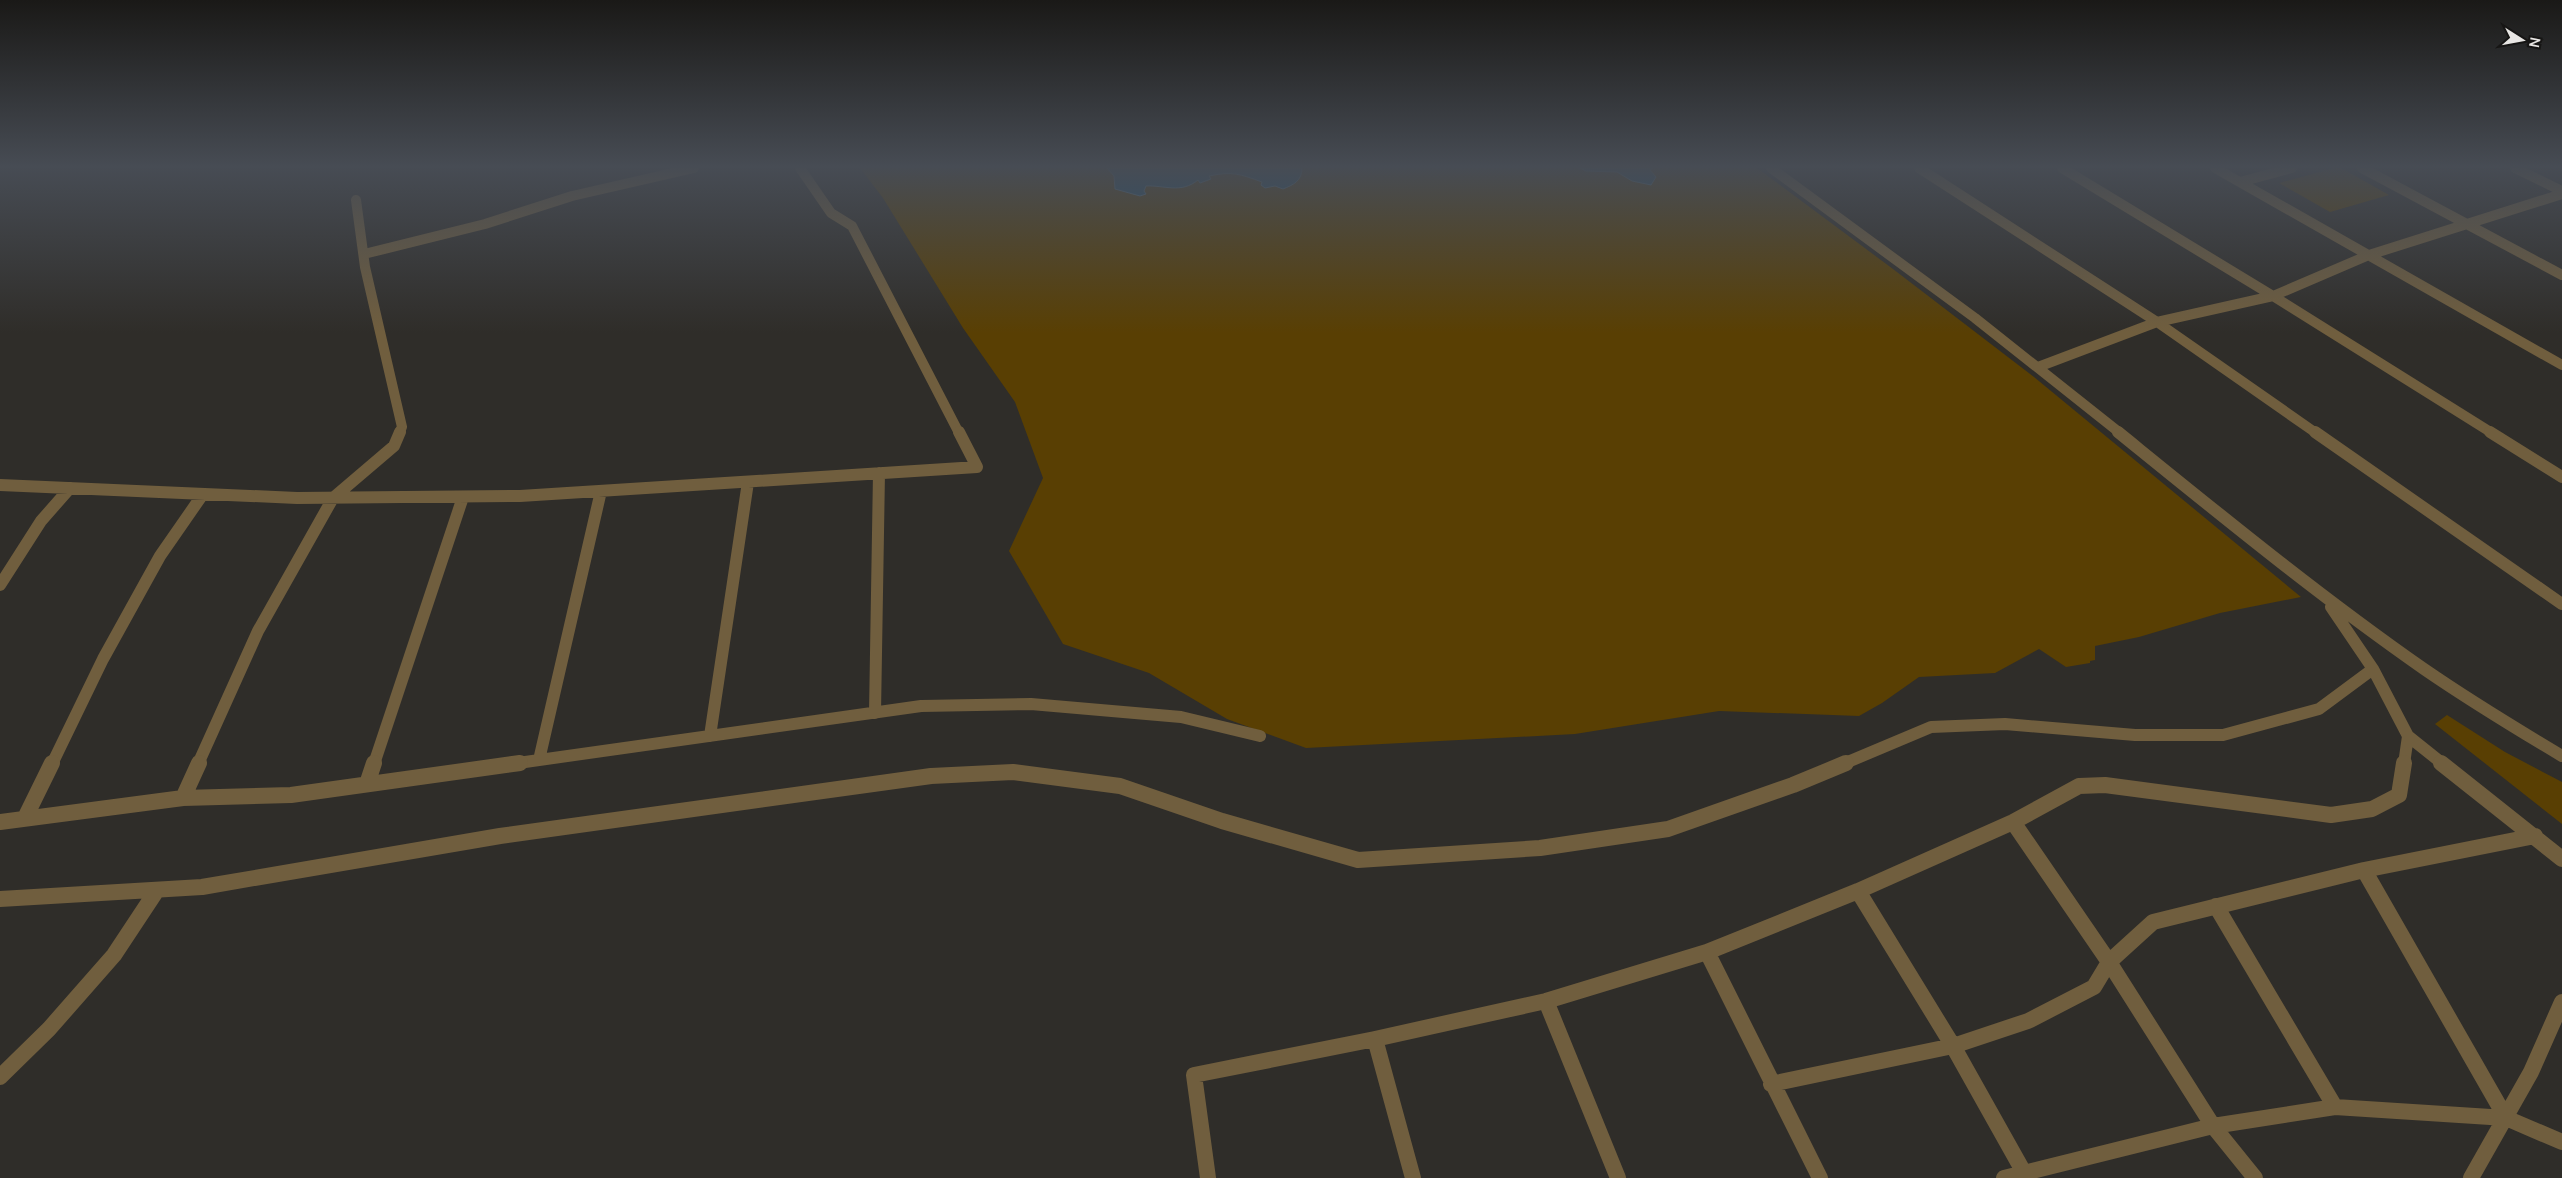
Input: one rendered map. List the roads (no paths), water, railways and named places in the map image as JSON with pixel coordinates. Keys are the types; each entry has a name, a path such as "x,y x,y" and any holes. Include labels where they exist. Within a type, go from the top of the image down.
{"street":[{"path":"183,798 258,631 333,498 394,446 402,427 364,254 359,223"},
{"path":"364,254 489,223"},
{"path":"0,485 333,498 520,496 977,467 852,226 847,223"},
{"path":"1845,223 2038,367 2327,600 2445,684 2562,756"},
{"path":"2004,223 2157,322 2562,604"},
{"path":"2153,223 2562,477"},
{"path":"2312,223 2562,365"},
{"path":"2038,367 2157,322 2273,296 2369,255 2468,223"},
{"path":"2465,224 2562,275"},
{"path":"875,713 879,473"},
{"path":"710,736 748,482"},
{"path":"0,585 41,521 70,488"},
{"path":"539,760 601,491"},
{"path":"25,818 103,659 160,556 203,494"},
{"path":"367,784 463,496"},
{"path":"2327,600 2373,669 2408,736 2562,859"},
{"path":"0,899 202,887 500,836 820,790 931,776 1013,772 1120,786 1222,821 1358,860 1540,848 1668,829 1793,785 1931,727 2004,724 2135,735 2222,735 2319,709 2373,669"},
{"path":"0,822 183,798 290,795 921,706 1031,704 1181,717 1260,736"},
{"path":"1208,1178 1194,1076 1376,1039 1546,1001 1707,952 1858,891 2013,822 2079,786 2105,785 2331,815 2372,809 2399,795 2408,736"},
{"path":"2013,822 2109,962 2213,1126 2256,1178"},
{"path":"1771,1084 1953,1046 2028,1021 2094,987 2109,962 2153,922 2364,870 2535,836"},
{"path":"2364,870 2506,1118"},
{"path":"0,1078 49,1029 114,955 157,890"},
{"path":"1858,891 1953,1046 2026,1176"},
{"path":"2216,906 2335,1108"},
{"path":"1707,952 1771,1084 1820,1178"},
{"path":"1546,1001 1618,1178"},
{"path":"2471,1178 2530,1072 2562,1002"},
{"path":"1376,1039 1413,1178"},
{"path":"2004,1178 2026,1176 2213,1126 2335,1108 2506,1118 2562,1142"}]}
